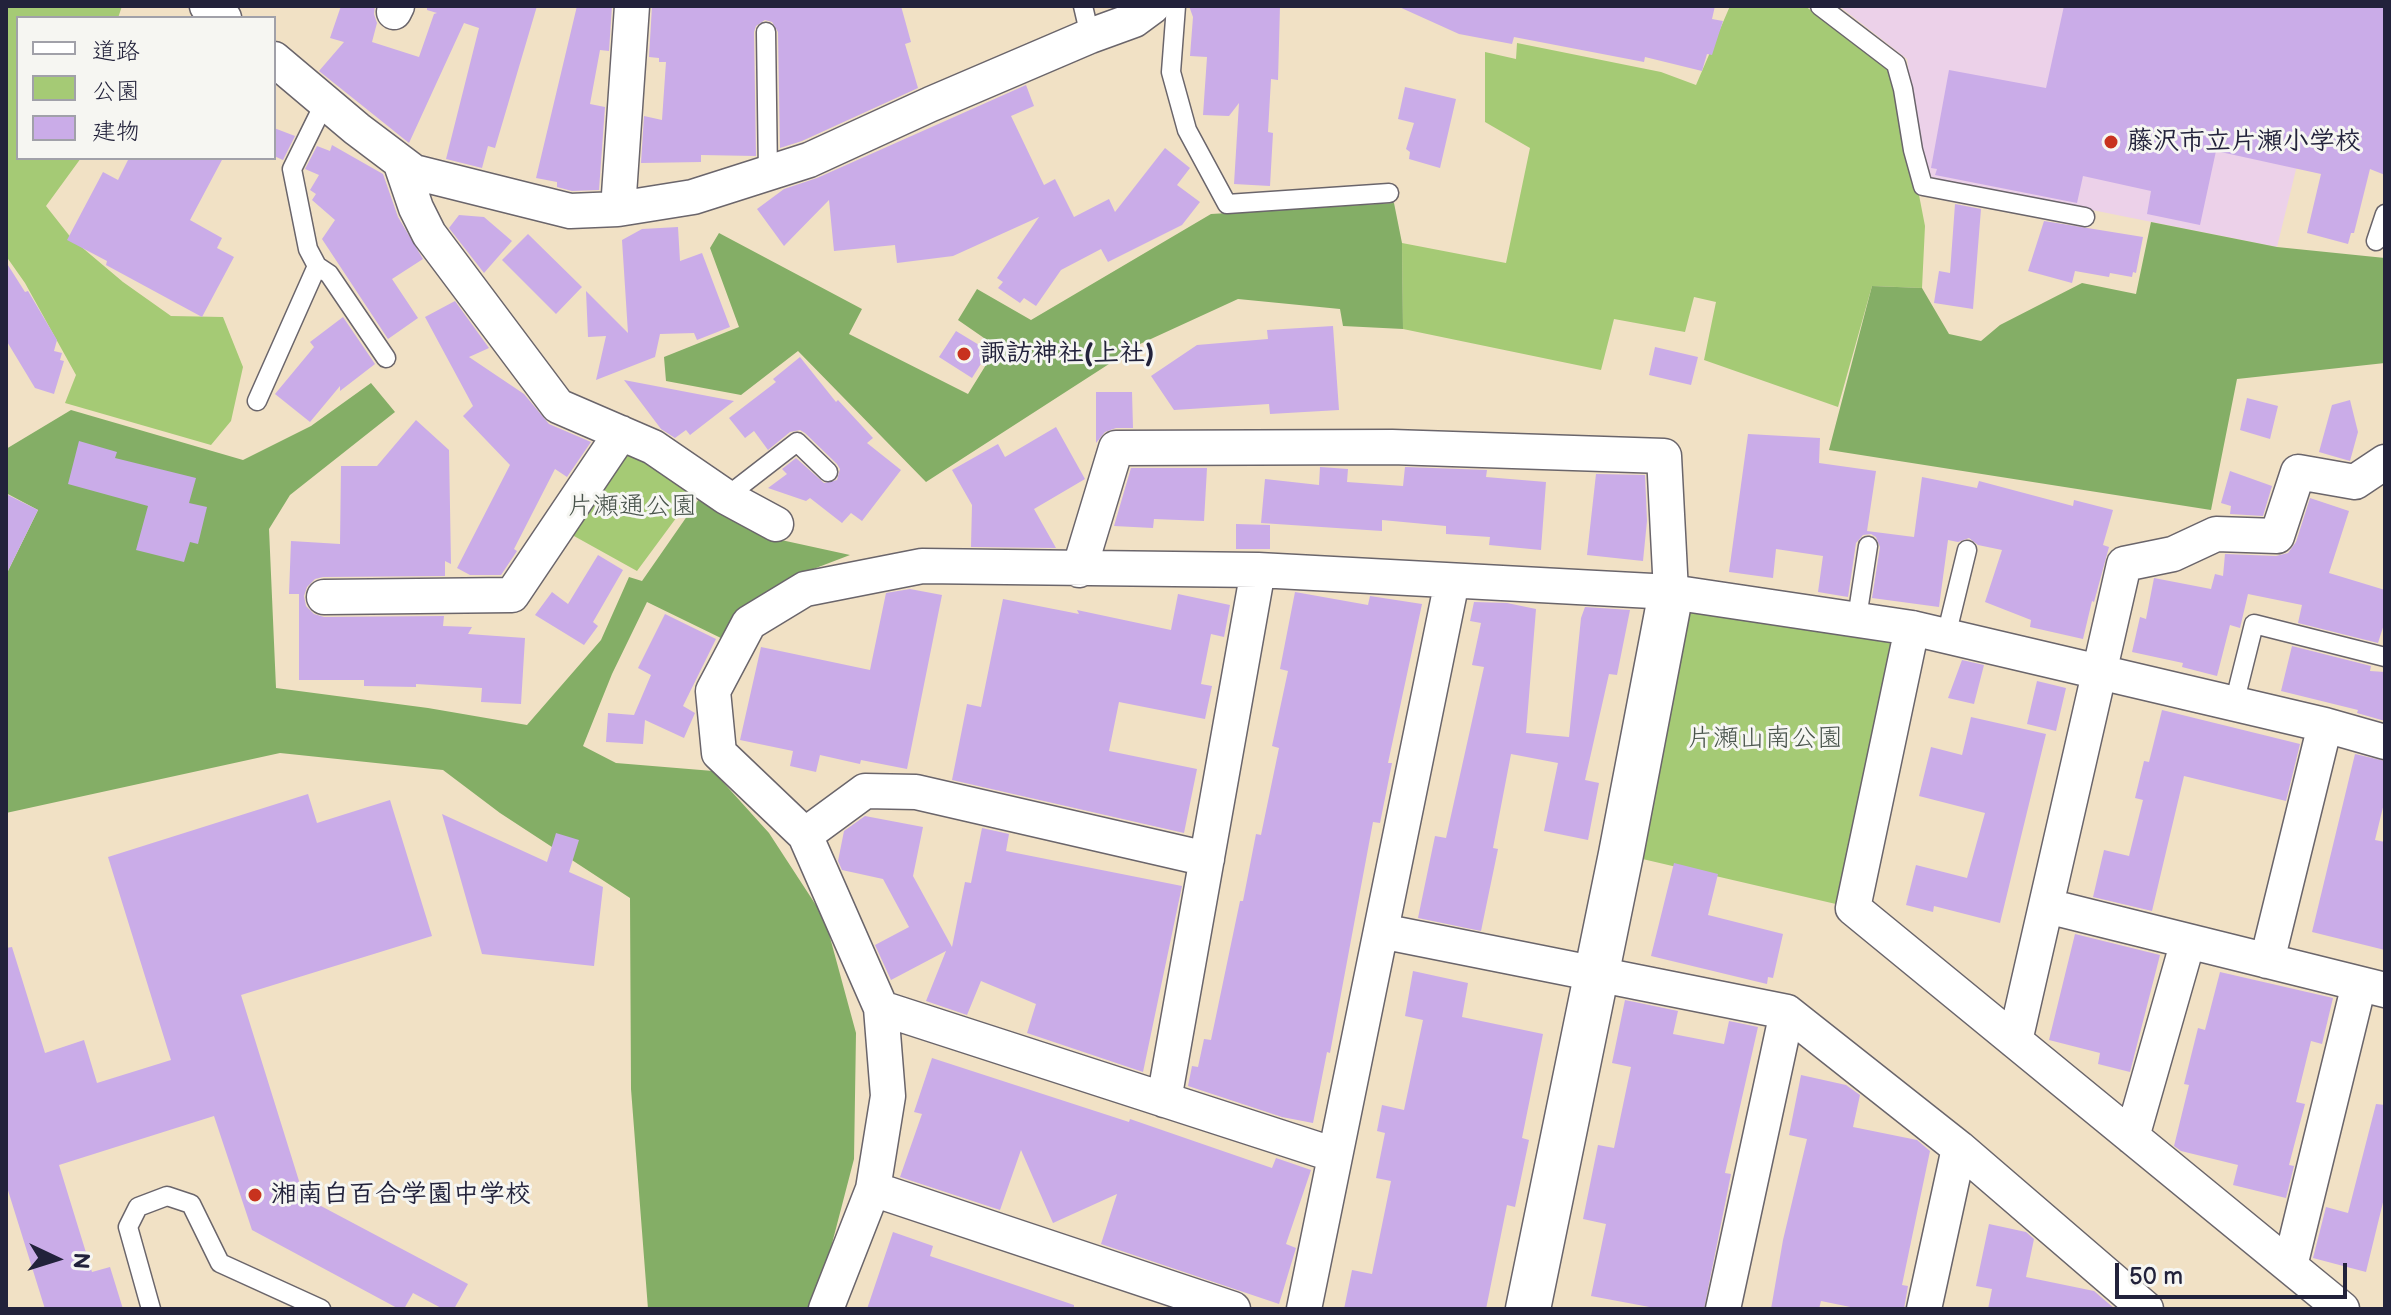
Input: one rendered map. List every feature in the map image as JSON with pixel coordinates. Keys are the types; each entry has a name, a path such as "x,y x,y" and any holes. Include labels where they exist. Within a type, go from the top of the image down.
{"street":[{"path":"618,209 632,6"},
{"path":"276,61 414,172 570,211 618,209 693,197 809,160 1086,21 1134,20 1153,6"},
{"path":"401,164 416,208 429,234 558,406 653,447 726,497 776,524"},
{"path":"324,597 512,595 621,433"},
{"path":"1079,570 1116,448 1392,447 1664,456 1671,592 1528,1309"},
{"path":"2015,1041 2124,564 2173,554 2216,534 2277,536 2298,472 2355,482 2385,462"},
{"path":"826,1309 873,1189 888,1096 881,1008 805,835 719,753 713,691 749,623 805,589 922,566 1258,570 1671,592 1912,628 2102,671 2385,742"},
{"path":"1164,1100 1258,570"},
{"path":"1304,1309 1452,581"},
{"path":"1912,628 1853,908 2342,1309"},
{"path":"2267,961 2325,725"},
{"path":"805,835 865,791 916,792 1207,859"},
{"path":"2047,906 2372,987 2290,1266"},
{"path":"1381,931 1787,1012 1959,1148 2146,1309"},
{"path":"2132,1137 2188,941"},
{"path":"881,1008 1335,1155"},
{"path":"1723,1309 1787,1012"},
{"path":"1924,1309 1959,1148"},
{"path":"873,1189 1233,1309"}],"lane":[{"path":"1176,6 1171,72 1187,130 1227,204 1389,193"},
{"path":"1820,6 1896,64 1923,186 2085,217"},
{"path":"766,32 768,174"},
{"path":"325,102 292,169 308,249 317,266 329,274 386,358"},
{"path":"2376,241 2385,214"},
{"path":"257,401 317,266"},
{"path":"726,497 797,442 828,472"},
{"path":"1857,618 1868,546"},
{"path":"1946,636 1967,550"},
{"path":"2234,704 2254,624 2385,657"},
{"path":"151,1309 128,1227 138,1207 167,1196 191,1204 220,1263 321,1309"}],"shaded area":[{"name":"藤沢市立片瀬小学校","path":"1839,6 2336,6 2277,247 1927,177 1907,59"}],"green space":[{"path":"6,6 122,6 119,16 16,16 16,160 80,160 46,206 72,239 123,282 171,316 223,317 243,367 231,421 211,445 65,403 76,375 25,283 6,256"},
{"path":"1730,6 1805,6 1888,67 1901,102 1925,226 1922,288 1872,286 1838,407 1704,360 1716,302 1694,297 1685,332 1614,319 1601,370 1403,329 1402,243 1506,263 1530,148 1485,122 1485,52 1516,59 1517,43 1661,72 1696,85"},
{"path":"1394,203 1402,243 1403,329 1343,326 1340,309 1238,299 1140,344 926,482 798,351 741,395 666,381 664,357 739,327 710,248 719,233 862,309 849,334 968,394 997,347 958,320 977,289 1031,320 1211,214"},
{"path":"2151,222 2277,247 2385,258 2385,363 2237,379 2211,510 1829,450 1872,286 1922,288 1949,334 1981,341 2000,325 2082,283 2136,294"},
{"path":"371,383 395,412 290,495 269,529 276,688 527,725 601,640 629,577 642,581 699,499 772,538 850,555 795,576 725,640 647,602 612,674 583,746 616,763 713,771 769,833 825,919 856,1033 854,1159 815,1309 648,1309 631,1089 630,898 500,813 443,770 280,753 6,813 6,575 38,510 6,493 6,449 71,410 243,460 311,426"},
{"name":"片瀬通公園","path":"624,443 699,487 637,571 565,531"},
{"name":"片瀬山南公園","path":"1671,592 1912,628 1853,908 1621,854"}],"building":[{"path":"341,6 375,6 377,23 372,42 419,57 437,13 427,10 427,6 537,6 495,148 488,146 482,168 446,159 479,28 464,23 409,143 319,71 344,42 330,38"},
{"path":"577,6 612,6 609,51 600,50 590,104 605,107 599,190 572,191 557,187 557,182 536,178"},
{"path":"652,6 901,6 911,42 905,44 918,88 780,148 778,32 772,22 765,20 756,26 754,32 756,156 701,155 701,162 641,163 644,116 662,120 666,62 649,57"},
{"path":"1189,6 1280,6 1278,80 1271,79 1268,132 1273,133 1270,186 1234,184 1239,103 1229,116 1203,115 1207,57 1190,56 1193,17"},
{"path":"1397,6 1715,6 1712,19 1723,21 1712,55 1707,54 1702,71 1645,57 1644,62 1514,37 1512,44 1459,34"},
{"name":"藤沢市立片瀬小学校","path":"2064,6 2385,6 2385,175 2370,169 2354,233 2351,233 2348,244 2307,233 2321,174 2216,151 2200,225 2147,214 2151,191 2083,176 2077,203 1935,175 1937,169 1931,168 1949,70 2046,88"},
{"path":"1026,85 1034,106 1011,116 1044,185 1055,179 1074,217 1109,199 1115,212 1165,148 1190,168 1177,185 1200,202 1182,225 1108,262 1101,249 1061,270 1036,306 1024,298 1020,303 998,288 1003,282 997,278 1039,217 953,256 897,263 895,245 834,251 829,200 784,246 757,209 784,189 817,178"},
{"path":"1405,87 1456,99 1440,168 1409,159 1410,152 1406,149 1414,123 1398,119"},
{"path":"276,129 295,136 283,160 276,157"},
{"path":"332,145 383,174 398,217 423,259 392,279 418,318 388,339 322,239 335,220 312,200 316,194 310,190 319,175 305,169 317,146 330,151"},
{"path":"128,160 222,160 190,220 222,238 217,248 234,257 202,317 67,240 103,172 118,180"},
{"path":"1955,204 1981,209 1973,309 1934,303 1939,271 1950,273"},
{"path":"459,215 484,217 512,241 484,273 449,228"},
{"path":"2044,221 2143,237 2136,273 2133,272 2132,277 2110,273 2109,277 2075,271 2072,283 2028,271"},
{"path":"678,227 680,261 702,253 730,327 697,340 694,333 660,334 655,357 596,380 606,336 588,337 586,291 628,333 622,240 642,229"},
{"path":"528,234 582,287 556,314 502,260"},
{"path":"6,262 25,292 28,291 57,340 54,351 62,353 60,360 64,361 54,394 35,388 6,340"},
{"path":"455,301 489,348 469,357 524,394 549,424 591,442 567,477 555,469 514,549 517,551 501,575 470,575 457,568 510,465 463,416 473,406 425,317"},
{"path":"343,317 375,364 340,391 340,386 310,422 275,394 314,347 310,342"},
{"path":"1333,326 1339,410 1270,414 1269,404 1174,410 1151,376 1197,345 1268,339 1267,330"},
{"name":"諏訪神社(上社)","path":"956,331 989,351 972,378 939,357"},
{"path":"1655,347 1698,357 1691,385 1649,375"},
{"path":"800,357 836,402 838,400 873,438 867,443 901,470 862,521 851,513 842,523 810,498 806,501 768,488 787,474 782,469 796,458 824,483 837,480 840,469 837,464 805,433 800,430 790,432 768,450 754,431 745,438 729,418 776,382 773,379"},
{"path":"624,380 734,401 690,435 686,430 675,438 661,429"},
{"path":"1096,392 1132,392 1133,428 1116,428 1105,432 1096,443"},
{"path":"2247,398 2278,406 2270,439 2240,430"},
{"path":"2350,400 2358,432 2350,461 2319,452 2332,405"},
{"path":"416,420 449,450 451,564 445,561 445,576 323,577 315,579 307,587 304,596 306,606 314,614 324,617 444,616 443,626 472,627 468,634 525,638 521,704 481,702 482,688 416,684 416,687 364,686 364,680 299,680 299,594 289,594 291,541 340,544 341,466 377,466"},
{"path":"1056,427 1085,479 1034,509 1056,548 971,547 972,505 952,470 998,444 1005,457"},
{"path":"1748,434 1820,438 1819,463 1876,471 1867,531 1914,537 1922,477 1977,488 1979,481 2073,506 2074,500 2113,510 2103,545 2109,547 2083,639 2030,627 2031,620 1985,602 2002,550 1978,545 1969,538 1958,542 1948,540 1939,607 1872,598 1880,547 1876,537 1871,534 1863,535 1856,543 1848,597 1818,592 1823,556 1776,549 1773,578 1729,572"},
{"path":"79,441 117,452 115,458 196,478 189,503 207,507 198,544 190,542 184,562 136,550 148,506 68,484"},
{"path":"1320,467 1348,469 1347,482 1403,486 1405,467 1487,470 1486,477 1546,482 1541,550 1489,545 1490,537 1446,534 1446,526 1382,520 1382,531 1261,523 1265,479 1319,485"},
{"path":"1131,468 1207,468 1204,521 1154,519 1153,528 1114,526"},
{"path":"2230,471 2272,486 2263,516 2230,514 2231,506 2221,503"},
{"path":"1596,474 1645,475 1647,521 1643,561 1587,555"},
{"path":"6,494 38,510 6,575"},
{"path":"2310,498 2349,511 2329,573 2385,590 2385,621 2378,643 2298,623 2302,605 2248,594 2240,628 2230,625 2217,676 2182,667 2183,663 2132,652 2140,617 2146,619 2154,578 2211,589 2215,574 2223,576 2225,554 2276,556 2288,553 2296,542"},
{"path":"1236,524 1270,525 1270,549 1236,549"},
{"path":"598,555 623,570 593,622 598,626 584,645 535,615 552,592 568,604"},
{"path":"910,589 942,595 907,769 861,760 860,764 820,755 816,772 790,766 793,751 740,740 761,647 870,670 886,593"},
{"path":"1295,592 1368,605 1370,596 1422,604 1388,763 1392,763 1380,823 1373,822 1330,1053 1327,1052 1313,1123 1282,1117 1188,1086 1192,1066 1198,1067 1204,1039 1211,1040 1256,834 1261,835 1279,748 1272,746 1288,671 1280,669"},
{"path":"1178,594 1230,605 1224,637 1211,634 1201,684 1212,686 1205,719 1119,702 1109,751 1197,769 1184,833 952,780 967,704 981,707 1003,599 1079,614 1077,610 1171,630"},
{"path":"1474,602 1507,603 1536,609 1526,733 1569,737 1581,618 1585,607 1630,610 1617,675 1609,674 1585,780 1599,783 1588,840 1544,831 1558,763 1511,754 1493,848 1498,849 1481,931 1418,918 1435,836 1446,838 1484,667 1472,665 1481,623 1470,621"},
{"path":"665,614 716,639 683,706 695,713 684,738 645,720 643,744 606,742 608,713 634,715 651,675 638,668"},
{"path":"2292,646 2371,666 2370,671 2385,672 2385,721 2357,713 2358,710 2281,691"},
{"path":"1962,660 1984,665 1974,704 1948,698"},
{"path":"2037,681 2066,688 2056,731 2027,724"},
{"path":"2162,710 2300,744 2286,801 2184,776 2152,911 2093,897 2104,850 2129,856 2143,800 2135,798 2144,761 2149,762"},
{"path":"1971,717 2046,734 2000,923 1934,906 1933,912 1906,905 1916,865 1967,878 1985,813 1919,796 1931,747 1962,755"},
{"path":"2355,754 2385,761 2385,799 2375,840 2385,842 2385,950 2312,932"},
{"path":"308,794 317,823 390,800 432,936 241,995 304,1197 468,1284 454,1309 443,1309 413,1293 404,1309 399,1309 252,1230 214,1116 59,1165 92,1272 110,1267 123,1309 45,1309 6,1184 6,948 12,947 45,1053 84,1040 97,1083 171,1060 108,857"},
{"path":"442,814 547,862 556,833 579,840 569,872 603,887 594,966 482,954"},
{"path":"865,816 923,827 913,876 952,947 965,882 971,883 982,828 1009,834 1006,851 1182,886 1143,1072 1027,1033 1036,1004 981,981 967,1015 926,1001 946,951 891,980 875,945 909,927 883,879 842,870 838,861 844,831"},
{"path":"1674,863 1718,874 1708,915 1783,934 1773,978 1768,977 1767,984 1651,956"},
{"path":"2075,934 2160,955 2130,1072 2098,1064 2100,1053 2049,1040"},
{"path":"1413,971 1468,983 1462,1017 1543,1034 1522,1138 1529,1140 1515,1207 1507,1205 1486,1309 1344,1309 1352,1270 1372,1274 1391,1181 1376,1178 1385,1133 1377,1131 1382,1105 1404,1110 1423,1020 1405,1016"},
{"path":"2220,972 2333,998 2322,1044 2311,1041 2296,1102 2305,1104 2289,1165 2294,1166 2286,1198 2233,1185 2238,1165 2181,1151 2174,1146 2189,1085 2184,1084 2198,1028 2205,1030"},
{"path":"1625,1000 1678,1011 1673,1034 1724,1044 1729,1021 1758,1027 1725,1173 1731,1174 1704,1309 1660,1309 1591,1296 1606,1224 1583,1219 1598,1145 1614,1148 1631,1067 1612,1063"},
{"path":"932,1058 1129,1122 1130,1119 1272,1168 1276,1158 1311,1170 1286,1244 1296,1248 1279,1304 1101,1244 1117,1194 1053,1223 1021,1150 1000,1210 900,1177 922,1114 914,1112"},
{"path":"1801,1075 1846,1085 1860,1095 1853,1127 1917,1140 1930,1151 1902,1285 1908,1286 1904,1309 1860,1309 1821,1301 1819,1309 1771,1309 1783,1240 1807,1139 1789,1135"},
{"path":"2376,1104 2385,1105 2385,1194 2366,1272 2313,1258 2326,1207 2348,1213"},
{"path":"1989,1224 2026,1232 2034,1239 2026,1277 2094,1291 2115,1309 1988,1309 1992,1289 1976,1286"},
{"path":"893,1232 933,1246 930,1256 1074,1305 1074,1309 867,1309"}],"place":[{"name":"藤沢市立片瀬小学校","path":"2111,142"},
{"name":"諏訪神社(上社)","path":"964,354"},
{"name":"湘南白百合学園中学校","path":"255,1195"}]}
